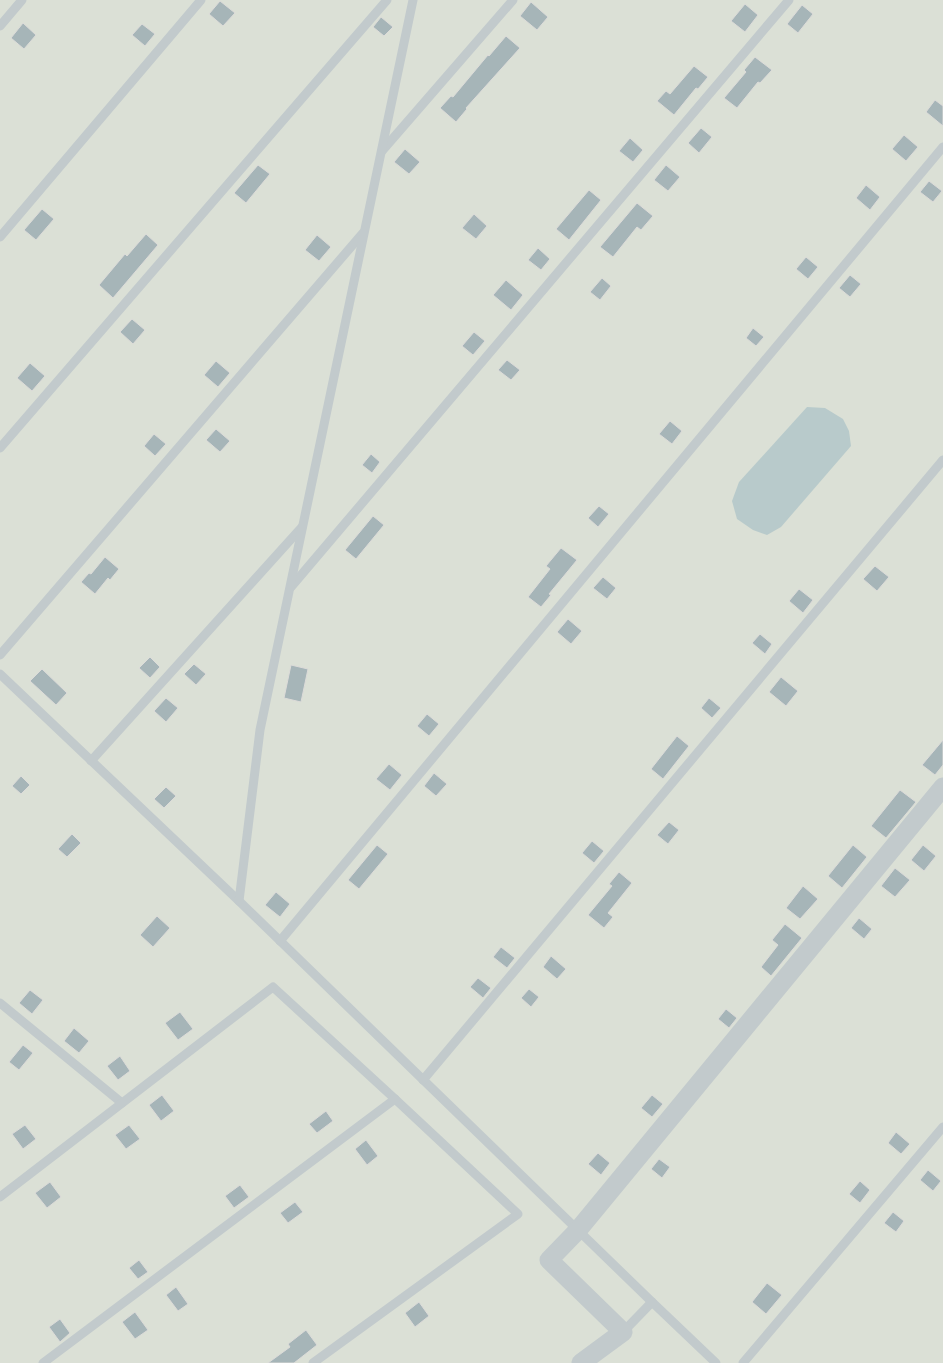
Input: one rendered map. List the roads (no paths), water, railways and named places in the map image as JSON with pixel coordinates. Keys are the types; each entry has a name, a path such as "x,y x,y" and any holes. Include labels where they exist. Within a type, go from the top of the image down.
{"street":[{"path":"581,1363 623,1332 549,1260 578,1230 943,787"}],"lane":[{"path":"0,26 22,0"},
{"path":"0,237 201,0"},
{"path":"0,448 387,0"},
{"path":"239,901 260,730 413,0"},
{"path":"381,153 513,0"},
{"path":"289,589 789,0"},
{"path":"280,942 943,147"},
{"path":"0,655 365,231"},
{"path":"423,1080 943,461"},
{"path":"91,761 302,527"},
{"path":"0,674 239,901 716,1363"},
{"path":"0,1197 273,987 518,1214 313,1363"},
{"path":"0,1003 122,1103"},
{"path":"43,1363 395,1099"},
{"path":"744,1363 943,1127"},
{"path":"623,1332 652,1302"}]}
